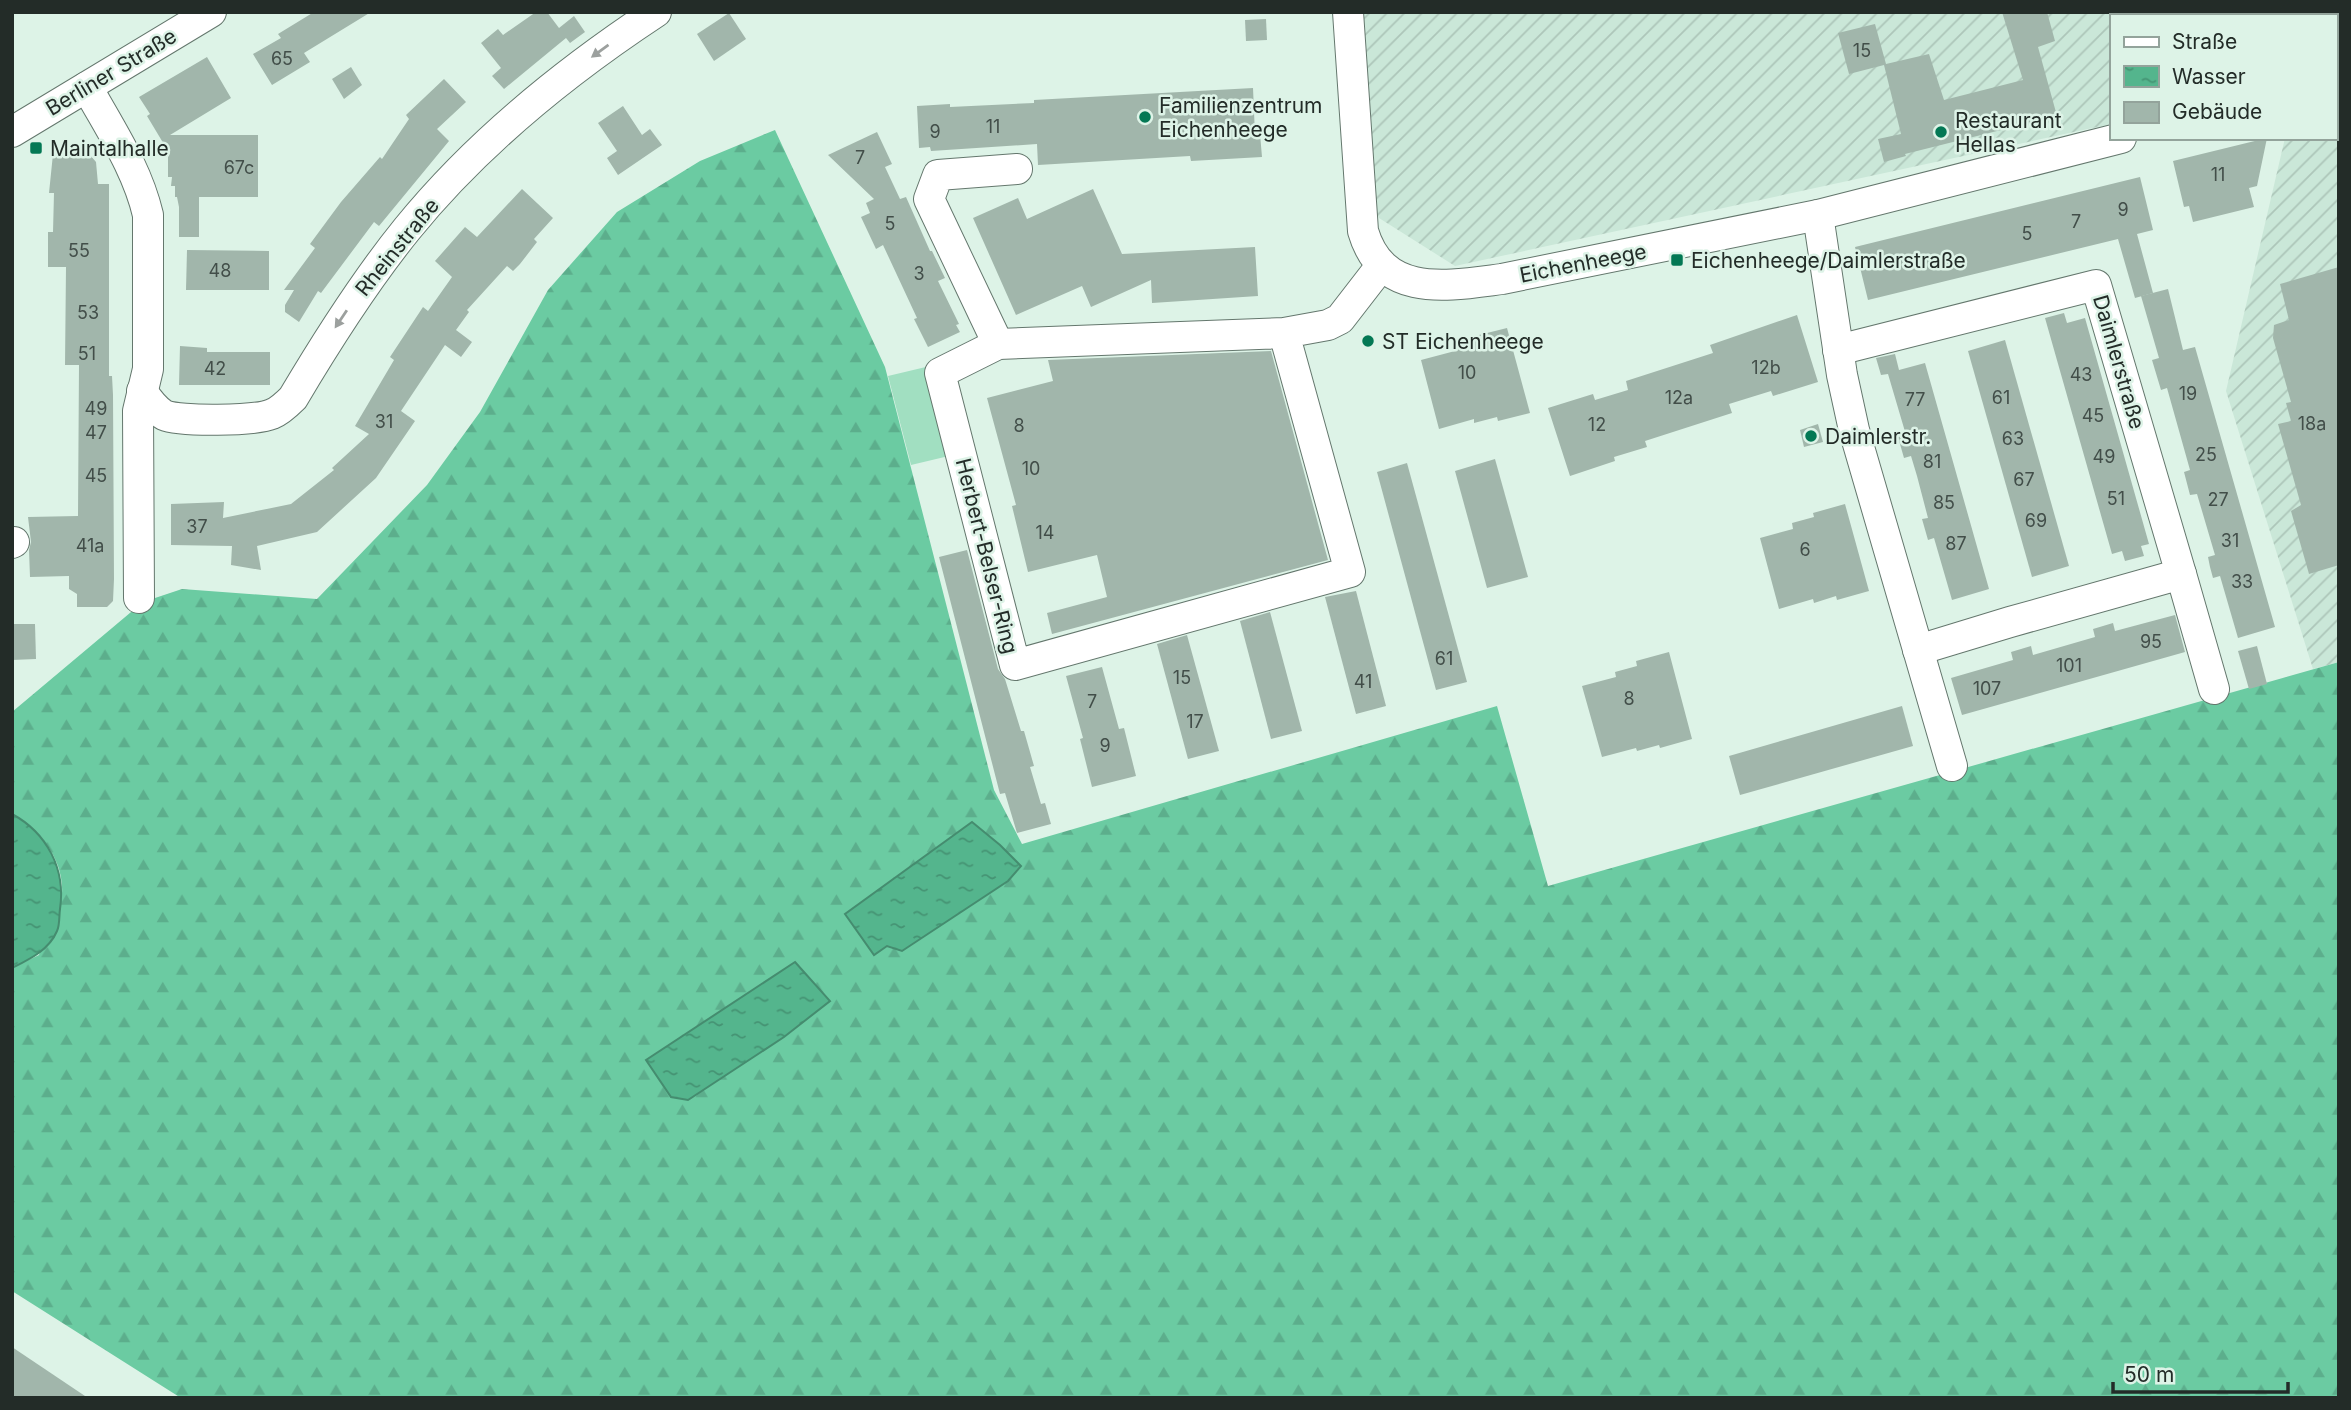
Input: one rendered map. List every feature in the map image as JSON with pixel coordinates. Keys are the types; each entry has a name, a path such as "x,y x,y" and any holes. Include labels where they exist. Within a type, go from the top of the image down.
{"street":[{"name":"Berliner Straße","path":"12,132 211,12"},
{"name":"Rheinstraße","path":"142,391 154,408 166,416 192,419 249,419 275,413 284,407 293,398 371,275 408,227 444,188 478,153 567,75 656,12"},
{"path":"1348,12 1363,231 1381,266"},
{"path":"87,87 132,168 148,215 148,369 138,411 139,598"},
{"name":"Eichenheege","path":"1381,266 1406,282 1451,286 1502,279 1818,215 2113,140"},
{"path":"998,344 929,199 938,175 1017,169"},
{"path":"1818,215 1838,350 1854,430 1952,766"},
{"name":"Herbert-Belser-Ring","path":"1284,333 1350,572 1015,665 940,373 998,344 1284,333 1328,325 1340,319 1381,266"},
{"name":"Daimlerstraße","path":"1838,350 2096,285 2214,689"},
{"path":"1918,650 2010,621 2181,574"}],"shaded area":[{"path":"1356,12 2302,14 2110,14 2110,124 1455,266 1379,218 1371,201"},
{"path":"2337,114 2339,662 2313,669 2226,391 2285,140 2337,140"},
{"path":"930,366 953,455 911,465 888,376"}],"green space":[{"path":"775,130 885,367 994,790 1022,844 1497,706 1548,886 2339,662 2339,1398 181,1398 12,1291 12,968 39,955 61,899 62,881 54,857 41,837 12,814 12,712 143,602 182,589 317,599 427,485 480,412 548,290 617,212 700,161","holes":["971,822 1021,866 887,945","794,962 830,1001 784,1037 689,1099"]}],"water":[{"path":"12,814 35,831 44,842 57,866 61,894 59,926 54,938 38,953 12,968"},
{"path":"972,822 1021,866 1008,881 902,951 887,946 874,955 845,914"},
{"path":"795,962 830,1001 784,1037 688,1100 671,1097 646,1060"}],"building":[{"path":"314,12 371,12 304,53 310,62 272,85 253,54 281,38 278,34"},
{"path":"536,12 547,12 559,28 574,16 585,32 570,43 566,38 504,89 492,76 501,68 481,43 498,29 503,35"},
{"path":"2002,12 2047,12 2055,41 2038,47 2057,116 1905,154 1906,156 1884,162 1878,139 1901,134 1884,65 1849,74 1838,33 1875,24 1886,64 1929,54 1944,100 2023,80"},
{"path":"729,13 746,39 714,61 697,34"},
{"path":"1266,19 1267,40 1246,41 1245,20"},
{"path":"207,57 231,98 170,135 258,135 258,197 199,197 199,237 179,237 179,207 175,186 171,186 172,177 168,177 168,151 139,97"},
{"path":"351,67 362,85 344,99 332,79"},
{"path":"444,79 466,102 437,129 449,141 379,226 374,222 321,293 318,291 299,322 285,312 285,305 294,290 284,290 315,248 310,244 341,202 380,157 382,159 409,119 406,115"},
{"name":"Familienzentrum Eichenheege","path":"1253,88 1255,135 1260,134 1262,157 1191,161 1190,156 1038,165 1037,144 931,151 930,147 919,148 917,106 1034,103 1034,100"},
{"path":"623,106 642,135 650,129 662,145 618,175 607,158 617,151 598,123"},
{"path":"877,132 892,164 885,167 900,199 906,197 945,278 938,281 959,324 956,325 960,332 928,347 883,245 876,249 861,217 870,213 866,203 874,199 828,155"},
{"path":"2267,140 2257,186 2249,188 2254,207 2193,222 2189,206 2184,207 2173,161"},
{"path":"53,154 90,155 96,162 98,184 109,184 109,376 112,376 113,395 114,579 113,601 107,607 77,607 77,594 69,589 69,576 30,577 31,542 28,517 78,516 79,365 65,365 66,267 48,267 48,232 53,232 54,193 49,193"},
{"path":"2140,177 2153,230 2137,234 2153,293 2135,298 2118,239 1868,300 1855,247"},
{"path":"522,189 553,218 534,239 537,242 520,264 513,271 507,266 467,310 469,312 456,330 472,342 461,357 445,345 401,411 415,421 376,478 317,532 257,546 261,570 231,565 232,546 171,545 171,504 224,502 223,518 291,504 334,470 332,468 369,434 355,426 394,360 390,357 423,307 428,311 452,277 435,261 465,227 477,237"},
{"path":"1093,189 1122,254 1255,247 1258,296 1152,303 1151,280 1091,307 1082,286 1016,315 973,218 1018,198 1027,219"},
{"path":"187,250 269,251 269,290 186,290"},
{"path":"2339,267 2339,565 2309,574 2291,511 2301,505 2278,424 2291,421 2286,403 2291,402 2273,338 2274,325 2289,320 2280,284"},
{"path":"2168,289 2183,350 2195,347 2275,627 2238,638 2220,576 2213,578 2208,557 2215,555 2197,494 2190,495 2184,472 2190,470 2167,388 2161,390 2152,360 2159,358 2141,296"},
{"path":"2064,313 2067,323 2085,318 2149,544 2141,546 2144,556 2125,561 2122,551 2112,554 2045,318"},
{"path":"1797,315 1818,382 1773,396 1771,391 1729,404 1732,413 1645,441 1647,447 1614,457 1615,461 1570,476 1548,408 1593,394 1595,400 1628,390 1626,381 1713,353 1710,345"},
{"path":"1507,328 1530,413 1498,421 1497,417 1474,423 1474,419 1439,429 1421,360 1455,351 1453,346 1475,341 1475,336"},
{"path":"2005,340 2069,566 2032,577 1968,351"},
{"path":"180,346 207,348 207,352 270,352 270,385 179,385"},
{"path":"1271,351 1328,560 1052,634 1047,613 1107,597 1097,555 1028,572 1012,506 1016,505 987,398 1053,381 1048,360"},
{"path":"1895,354 1899,370 1925,363 1989,589 1952,600 1934,538 1928,540 1922,519 1928,518 1911,456 1904,458 1898,437 1906,435 1888,374 1881,375 1876,358"},
{"name":"Daimlerstr.","path":"1818,424 1823,442 1804,447 1800,430"},
{"path":"1495,459 1528,577 1487,588 1455,471"},
{"path":"1407,463 1467,682 1436,690 1377,472"},
{"path":"1845,504 1869,591 1837,600 1836,596 1814,603 1813,599 1779,609 1760,538 1793,529 1792,523 1814,517 1813,513"},
{"path":"967,550 998,669 1005,679 1021,731 1024,731 1034,766 1030,767 1041,804 1045,803 1051,824 1017,833 1005,793 1000,794 939,557"},
{"path":"1356,591 1386,706 1356,714 1325,597"},
{"path":"1270,612 1302,731 1271,739 1240,621"},
{"path":"2175,615 2185,652 1962,715 1951,678 2013,660 2011,652 2031,646 2033,655 2095,637 2093,629 2113,623 2115,631"},
{"path":"12,624 35,624 36,659 12,660"},
{"path":"1187,635 1219,751 1188,759 1157,644"},
{"path":"2257,646 2267,684 2249,689 2238,651"},
{"path":"1669,652 1692,739 1660,748 1659,745 1637,751 1636,748 1602,757 1582,686 1616,677 1615,672 1637,666 1636,661"},
{"path":"1102,667 1119,729 1124,728 1136,776 1092,787 1080,739 1083,738 1066,676"},
{"path":"1902,706 1913,746 1740,795 1729,756"},
{"path":"12,1347 88,1398 12,1398"}],"place":[{"name":"Familienzentrum Eichenheege","path":"1145,117"},
{"name":"Restaurant Hellas","path":"1941,132"},
{"name":"Maintalhalle","path":"36,148"},
{"name":"Eichenheege/Daimlerstraße","path":"1677,260"},
{"name":"ST Eichenheege","path":"1368,341"},
{"name":"Daimlerstr.","path":"1811,436"}]}
